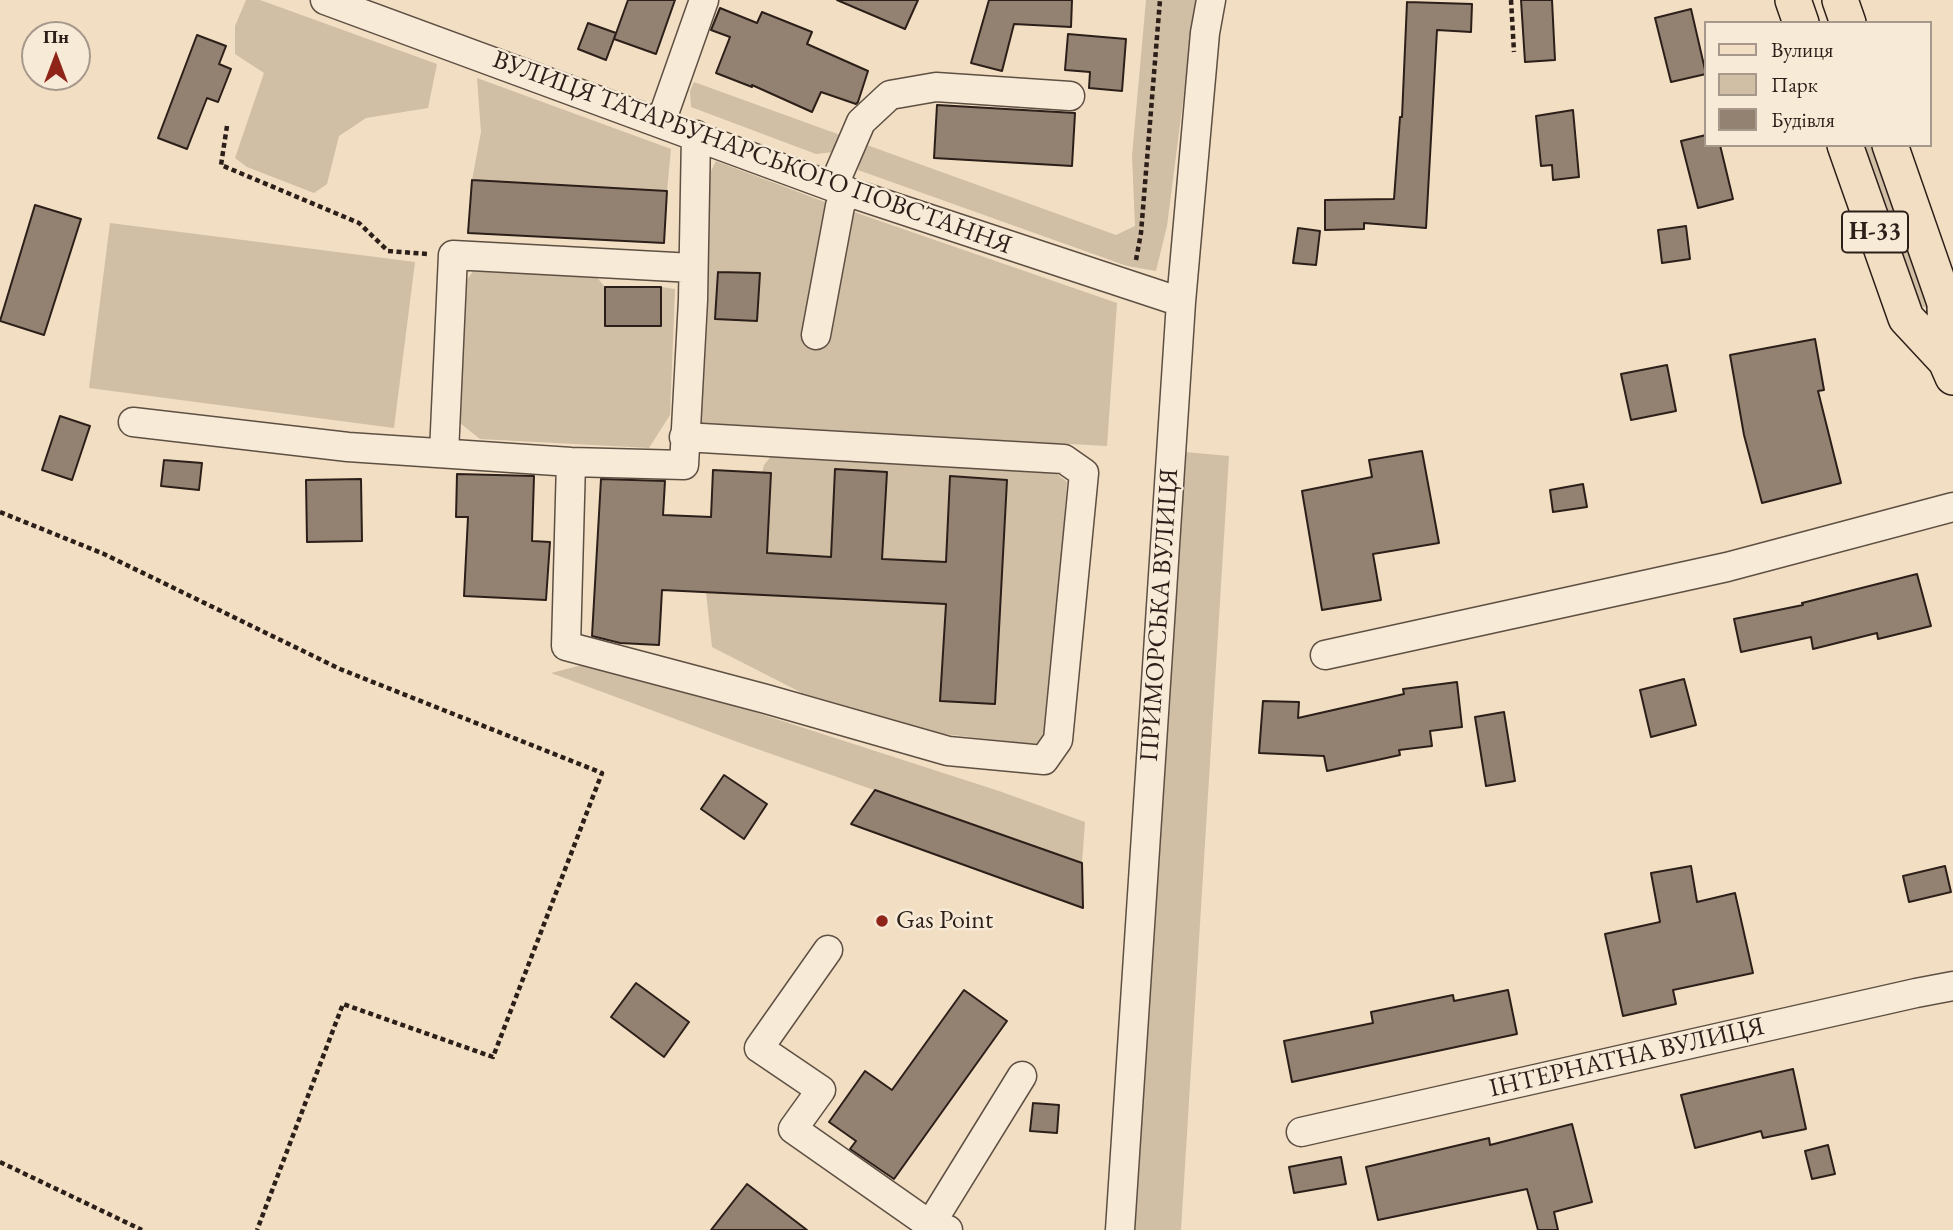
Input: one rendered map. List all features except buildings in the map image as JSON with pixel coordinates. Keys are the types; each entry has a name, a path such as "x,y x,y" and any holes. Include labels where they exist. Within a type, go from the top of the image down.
{"main road":[{"path":"1793,0 1800,21"},
{"path":"1840,0 1847,21"},
{"name":"Н-33","path":"1846,147 1906,318 1950,369"},
{"name":"Н-33","path":"1891,147 1945,303 1950,369"}],"street":[{"path":"661,122 704,0"},
{"name":"ПРИМОРСЬКА ВУЛИЦЯ","path":"1120,1230 1181,302 1205,33 1211,0"},
{"name":"ВУЛИЦЯ ТАТАРБУНАРСЬКОГО ПОВСТАННЯ","path":"330,1 840,189 1181,302"},
{"path":"816,334 840,206 840,189 861,122 890,95 936,87 1070,96"},
{"path":"134,422 348,447 570,462 684,465 696,135"},
{"path":"444,453 453,255 693,268"},
{"path":"570,462 565,646 752,695 948,751 1044,760 1058,740 1084,473 1064,459 684,437"},
{"path":"1325,655 1727,567 1953,507"},
{"path":"828,950 759,1048 821,1090 793,1129 939,1227 1021,1076"},
{"name":"ІНТЕРНАТНА ВУЛИЦЯ","path":"1301,1132 1953,986"}],"path":[{"path":"1132,286 1141,233 1160,0"},
{"path":"1511,0 1514,52"},
{"path":"228,126 221,165 359,223 388,251 453,255"},
{"path":"0,512 104,554 340,669 602,773 493,1057 343,1004 257,1230"},
{"path":"0,1162 142,1230"}],"green space":[{"path":"246,0 260,0 437,64 428,108 366,118 339,136 327,184 314,193 247,167 235,158 264,73 235,54 235,26"},
{"path":"1146,0 1196,0 1167,226 1156,271 1127,266 858,170 864,144 1116,235 1135,226 1132,156"},
{"path":"477,78 671,149 667,191 472,180 481,132"},
{"path":"694,82 843,136 834,152 816,154 691,107 690,91"},
{"path":"1859,147 1883,147 1928,308 1918,306"},
{"path":"716,161 825,202 1117,303 1107,446 697,424 708,177"},
{"path":"110,223 415,262 394,428 89,388"},
{"path":"473,271 594,274 605,287 606,326 661,326 661,287 675,289 670,415 649,448 480,439 460,423 463,286"},
{"path":"1174,451 1229,456 1181,1230 1134,1230"},
{"path":"772,455 1052,470 1067,482 1049,729 1039,745 944,734 802,693 712,647 706,592 946,604 940,701 995,704 1007,480 950,477 946,562 882,559 887,472 836,469 831,557 767,553 762,473 764,465"},
{"path":"586,664 677,687 999,791 1085,822 1082,863 743,744 551,673"}],"place":[{"name":"Gas Point","path":"882,921"}]}
